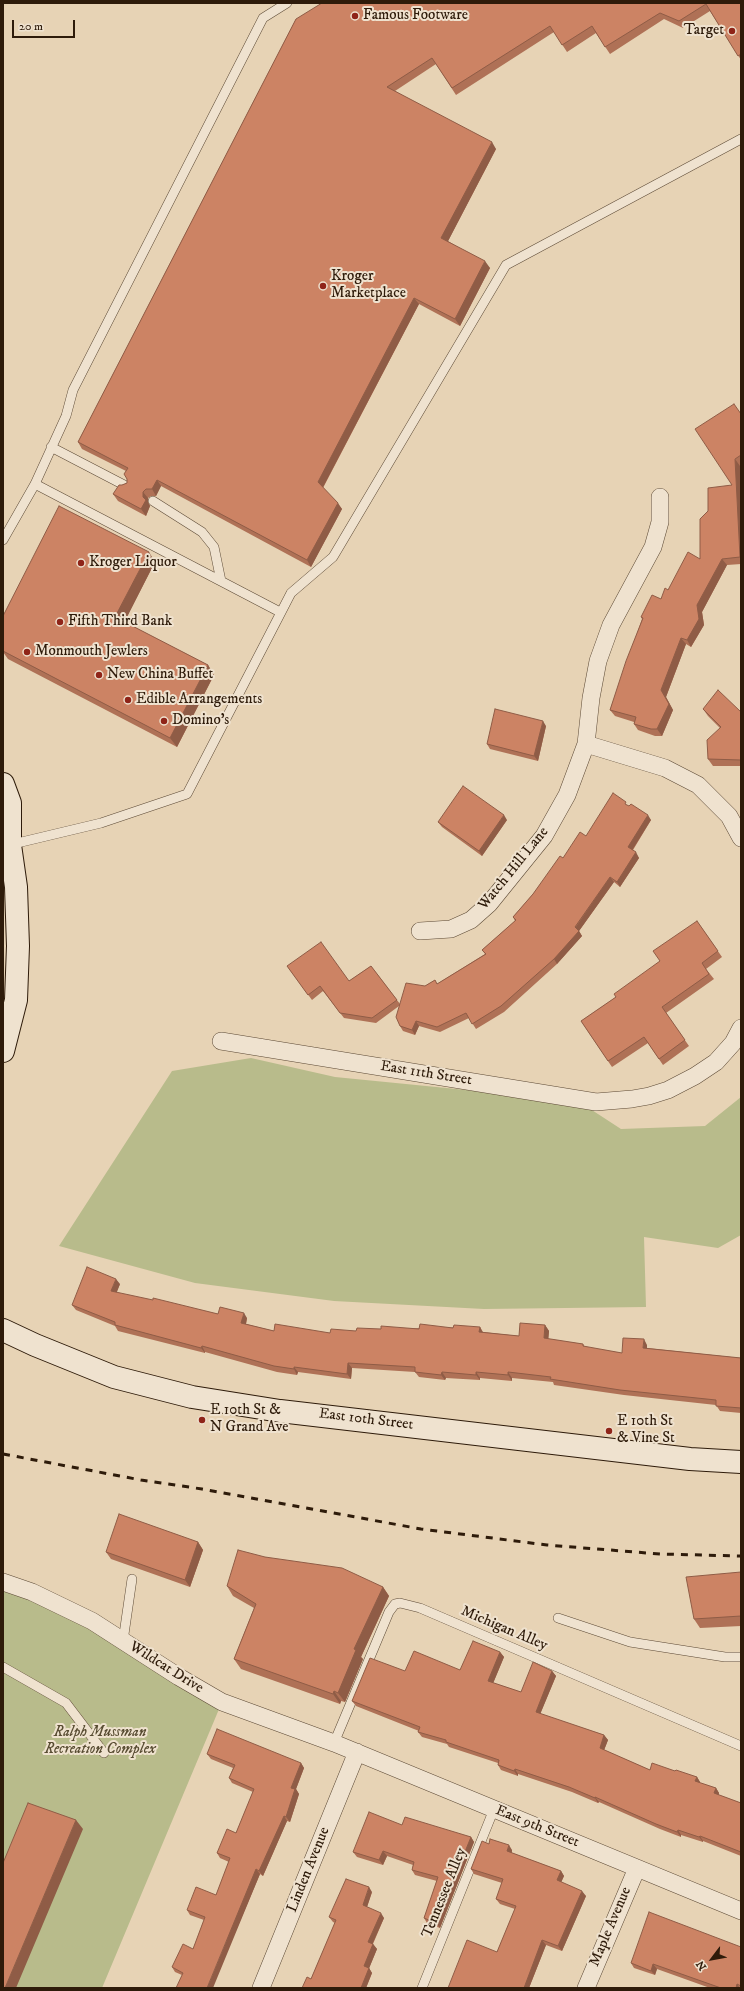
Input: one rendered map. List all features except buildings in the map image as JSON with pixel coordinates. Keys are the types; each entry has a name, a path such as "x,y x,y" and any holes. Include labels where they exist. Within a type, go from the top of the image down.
{"main road":[{"path":"3,784 10,803 5,841 16,887 18,946 16,1000 3,1051"},
{"name":"East 10th Street","path":"3,1330 35,1345 114,1377 192,1396 280,1411 690,1459 741,1462"}],"street":[{"name":"Watch Hill Lane","path":"420,931 451,929 471,920 489,904 544,836 567,796 586,744 591,698 598,661 611,625 653,547 660,522 660,497"},
{"path":"586,744 665,768 698,786 729,816 741,838"},
{"name":"East 11th Street","path":"221,1041 596,1102 632,1099 649,1096 668,1090 695,1076 716,1062 729,1048 741,1028"},
{"name":"Wildcat Drive","path":"3,1582 32,1592 92,1621 179,1677 222,1702 334,1743"},
{"name":"East 9th Street","path":"334,1743 741,1911"},
{"name":"Linden Avenue","path":"261,1988 357,1752"},
{"name":"Maple Avenue","path":"586,1988 637,1868"}],"lane":[{"path":"3,540 35,484 66,416 73,390 264,18 287,3"},
{"path":"5,841 101,824 187,794 291,593 333,557 506,265 741,139"},
{"path":"51,447 126,486"},
{"path":"35,484 280,612"},
{"path":"154,501 202,532 214,547 221,580"},
{"path":"123,1641 132,1579"},
{"name":"Michigan Alley","path":"334,1743 389,1612 395,1604 400,1603 420,1608 741,1746"},
{"path":"558,1618 630,1642 725,1657 741,1657"},
{"path":"3,1667 66,1703 104,1753"},
{"name":"Tennessee Alley","path":"422,1988 494,1809"}],"green space":[{"path":"251,1058 335,1077 578,1101 621,1129 705,1126 741,1097 741,1235 718,1248 644,1237 646,1307 484,1309 334,1301 195,1283 59,1246 172,1071"},
{"name":"Ralph Mussman Recreation Complex","path":"3,1582 32,1592 222,1702 102,1988 3,1988"}],"railway":[{"path":"3,1454 141,1480 202,1489 421,1529 547,1545 660,1554 741,1556"}],"place":[{"name":"Famous Footware","path":"355,16"},
{"name":"Target","path":"732,31"},
{"name":"Kroger Marketplace","path":"323,286"},
{"name":"Kroger Liquor","path":"81,563"},
{"name":"Fifth Third Bank","path":"60,622"},
{"name":"Monmouth Jewlers","path":"27,652"},
{"name":"New China Buffet","path":"99,675"},
{"name":"Edible Arrangements","path":"128,700"},
{"name":"Domino's","path":"164,721"},
{"name":"E 10th St & N Grand Ave","path":"202,1420"},
{"name":"E 10th St & Vine St","path":"609,1431"}]}
